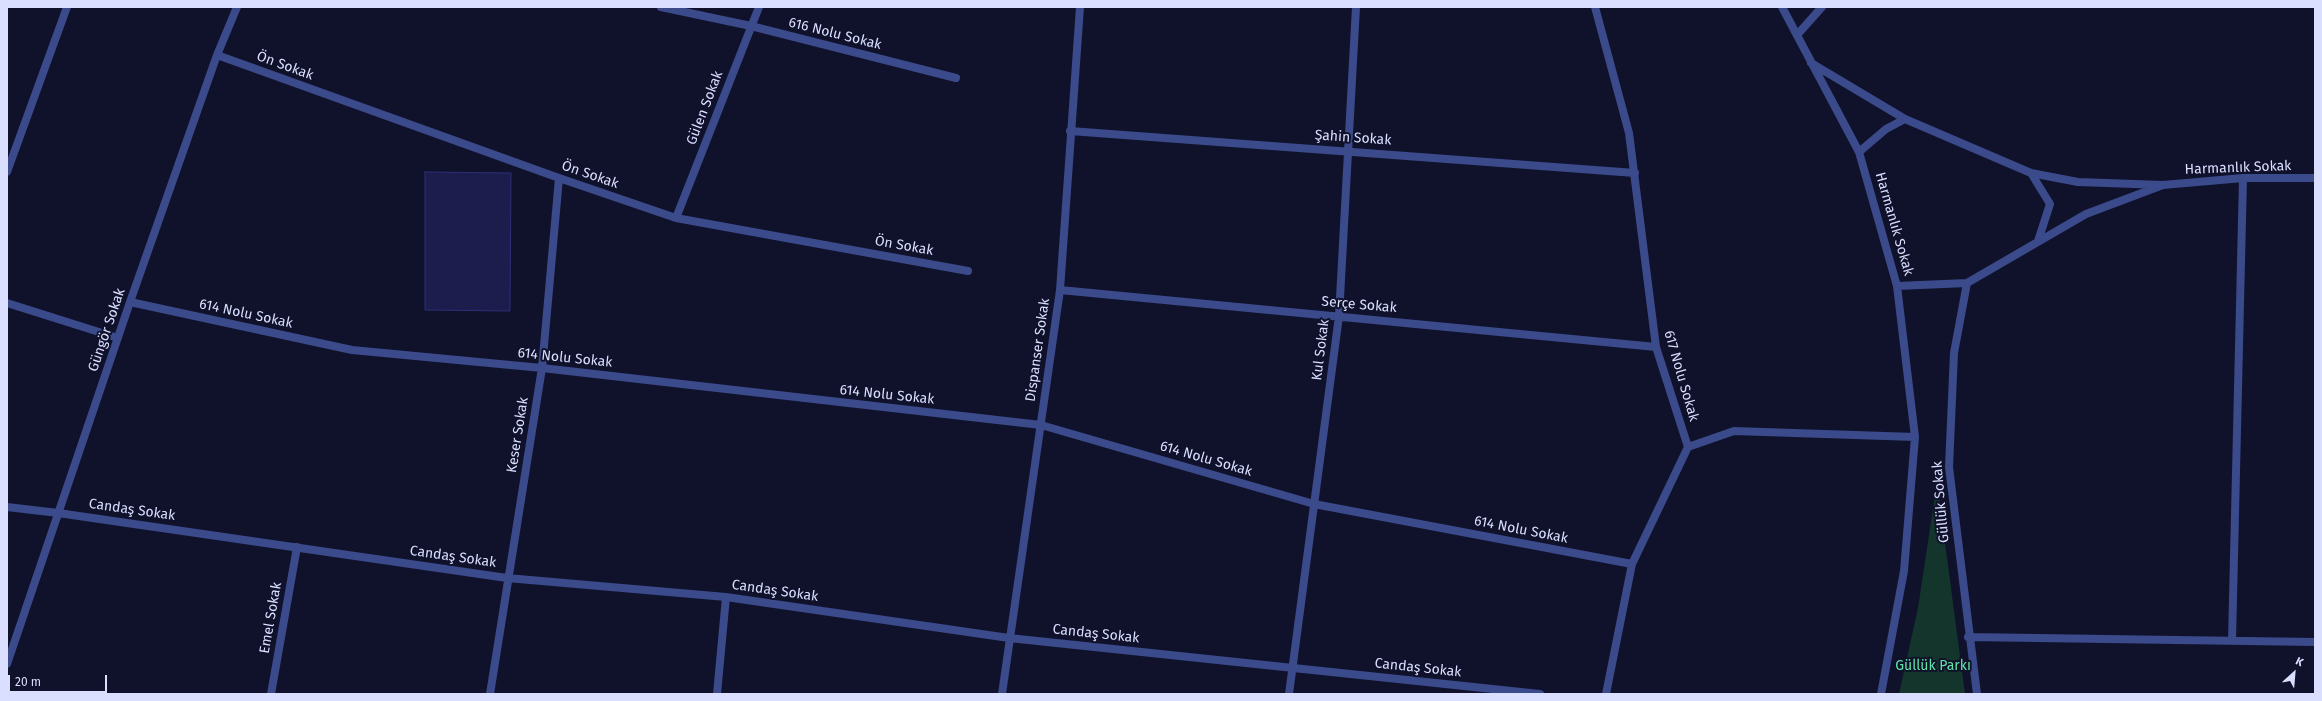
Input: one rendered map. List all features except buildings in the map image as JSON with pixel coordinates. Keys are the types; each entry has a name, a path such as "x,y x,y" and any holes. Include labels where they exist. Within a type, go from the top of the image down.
{"street":[{"path":"7,172 67,7"},
{"name":"Güngör Sokak","path":"7,664 130,302 217,55 237,7"},
{"name":"616 Nolu Sokak","path":"661,7 751,26 956,78"},
{"name":"Gülen Sokak","path":"676,218 758,7"},
{"name":"Dispanser Sokak","path":"1002,694 1060,290 1070,131 1080,7"},
{"name":"Kul Sokak","path":"1289,694 1339,316 1356,7"},
{"name":"617 Nolu Sokak","path":"1595,7 1629,133 1656,347 1688,447"},
{"name":"Harmanlık Sokak","path":"1782,7 1810,63 1859,152 1897,286 1967,283 2086,214 2163,185"},
{"path":"1797,35 1822,7"},
{"name":"Ön Sokak","path":"217,55 559,178 676,218 968,271"},
{"name":"Harmanlık Sokak","path":"1810,63 1905,119 2030,173 2078,182 2163,185 2243,178 2315,178"},
{"path":"1859,152 1886,129 1905,119"},
{"name":"Şahin Sokak","path":"1070,131 1635,173"},
{"path":"2030,173 2050,204 2038,241"},
{"name":"Keser Sokak","path":"490,694 507,578 542,368 559,178"},
{"path":"2232,641 2243,178"},
{"name":"Güllük Sokak","path":"1967,283 1954,353 1948,467 1968,636 1977,694"},
{"name":"Güllük Sokak","path":"1881,694 1904,571 1915,437 1897,286"},
{"name":"Serçe Sokak","path":"1060,290 1656,347"},
{"name":"614 Nolu Sokak","path":"130,302 352,350 542,368 1040,425 1314,504 1632,564"},
{"path":"7,303 118,338"},
{"path":"1606,694 1632,564 1688,447 1734,431 1915,437"},
{"name":"Candaş Sokak","path":"7,507 58,513 507,578 726,597 1009,638 1540,694"},
{"name":"Emel Sokak","path":"271,694 296,547"},
{"path":"717,694 726,597"},
{"path":"1968,636 2315,642"}],"green space":[{"name":"Güllük Parkı","path":"1937,482 1965,694 1899,694 1918,608"}]}
